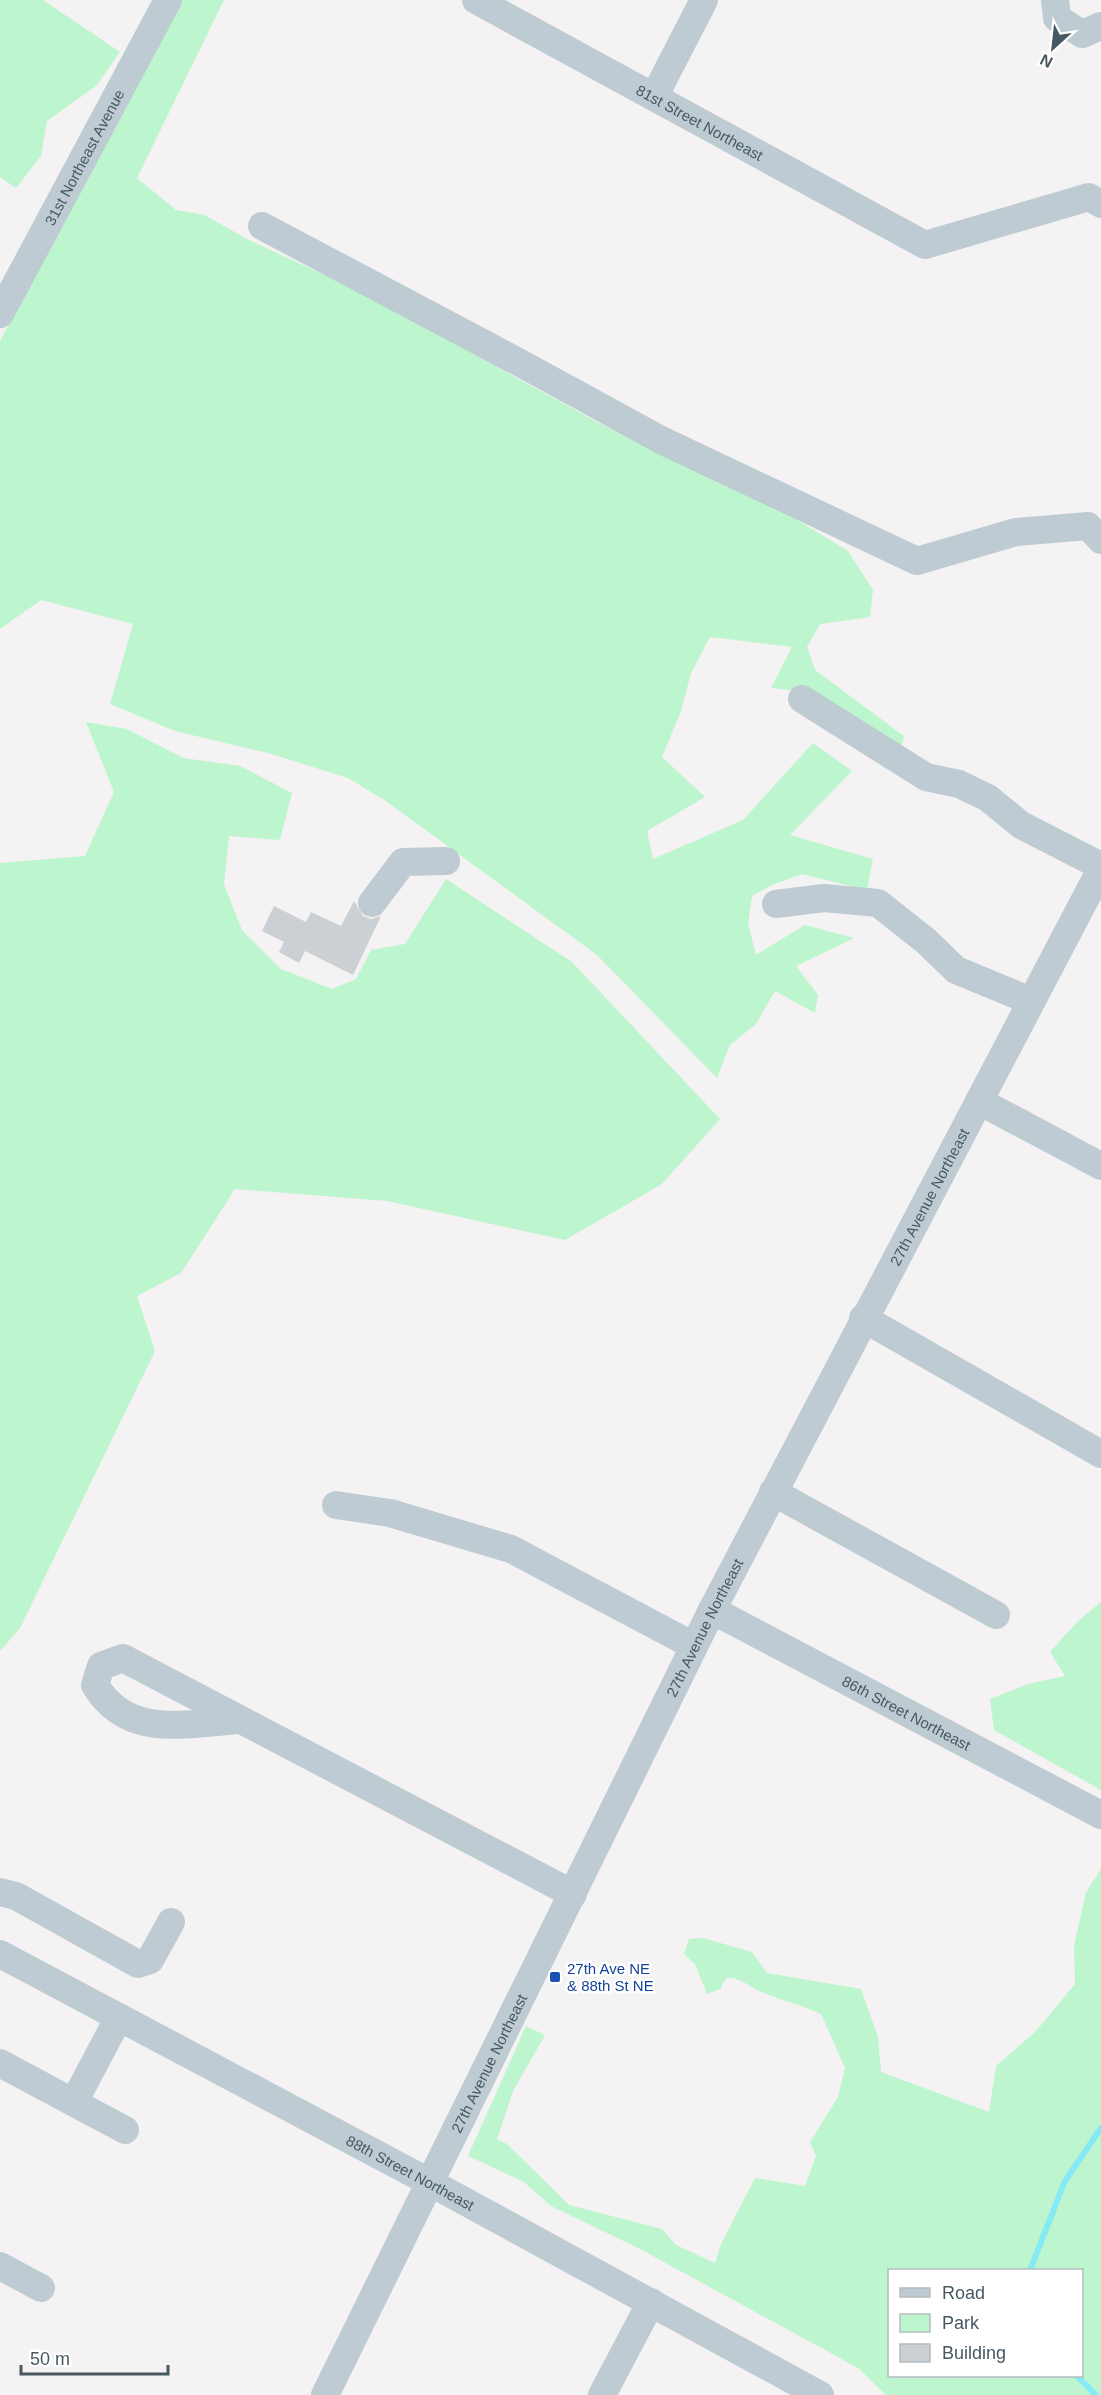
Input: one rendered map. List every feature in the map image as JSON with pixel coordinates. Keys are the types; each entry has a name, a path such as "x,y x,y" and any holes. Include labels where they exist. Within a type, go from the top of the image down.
{"street":[{"name":"31st Northeast Avenue","path":"0,314 168,0"},
{"name":"81st Street Northeast","path":"476,0 925,245 1089,197 1101,204"},
{"path":"654,98 704,0"},
{"path":"1055,0 1057,18 1082,34 1101,26"},
{"path":"262,226 524,364 661,440 917,561 1016,532 1088,526 1101,540"},
{"path":"802,699 926,777 959,784 988,798 1020,825 1101,867"},
{"path":"372,903 403,862 446,861"},
{"name":"27th Avenue Northeast","path":"325,2395 712,1610 1101,867"},
{"path":"776,904 824,898 878,903 926,941 956,970 1032,1001"},
{"path":"979,1101 1101,1166"},
{"path":"863,1318 1101,1454"},
{"path":"773,1492 996,1615"},
{"path":"336,1505 390,1513 512,1549 694,1646"},
{"name":"86th Street Northeast","path":"712,1610 1101,1815"},
{"path":"241,1720 573,1894"},
{"path":"0,1892 16,1896 138,1964 150,1960 171,1922"},
{"name":"88th Street Northeast","path":"0,1954 431,2183 817,2394"},
{"path":"74,2102 119,2017"},
{"path":"0,2063 125,2130"},
{"path":"0,2266 41,2288"},
{"path":"606,2387 651,2302"}],"green space":[{"path":"0,0 43,0 120,52 96,86 47,121 41,156 16,188 0,177"},
{"path":"180,0 224,0 137,178 176,210 204,215 249,240 355,289 599,423 758,496 848,551 873,590 870,617 820,624 807,647 815,670 904,736 901,749 799,691 771,688 792,647 710,637 691,673 681,711 662,757 705,797 647,831 653,859 743,820 813,743 852,771 790,835 873,859 867,890 802,874 772,885 752,896 748,924 756,955 805,925 854,938 796,966 818,995 815,1013 775,991 756,1024 730,1045 717,1078 597,955 383,799 348,778 268,753 175,731 110,704 133,624 41,600 0,629 0,341"},
{"path":"86,722 127,729 183,758 240,766 292,793 280,840 229,836 224,884 242,930 281,969 332,989 356,979 371,950 405,944 446,879 572,962 720,1119 662,1184 565,1240 387,1201 235,1189 181,1273 137,1296 155,1351 20,1628 0,1651 0,863 85,856 114,792"},
{"path":"1101,1602 1101,1790 994,1730 990,1699 1028,1684 1065,1676 1050,1652 1077,1622"},
{"path":"1101,1869 1101,2395 886,2395 858,2368 640,2249 551,2206 524,2182 468,2156 526,2026 545,2035 513,2091 497,2139 507,2144 569,2205 662,2229 676,2245 715,2263 721,2244 755,2178 805,2186 816,2156 810,2142 838,2097 845,2068 821,2014 757,1990 735,1979 726,1978 720,1989 707,1994 695,1964 684,1954 689,1939 703,1938 752,1952 767,1973 861,1989 878,2037 881,2072 989,2112 996,2066 1036,2031 1075,1984 1074,1946 1086,1892"}],"building":[{"path":"354,901 363,916 371,919 381,916 353,975 305,951 299,963 279,952 284,942 262,931 274,906 306,922 311,912 341,926"}],"waterway":[{"path":"1030,2269 1065,2181 1101,2128"},
{"path":"1078,2377 1096,2395"}],"place":[{"name":"27th Ave NE & 88th St NE","path":"555,1977"}]}
